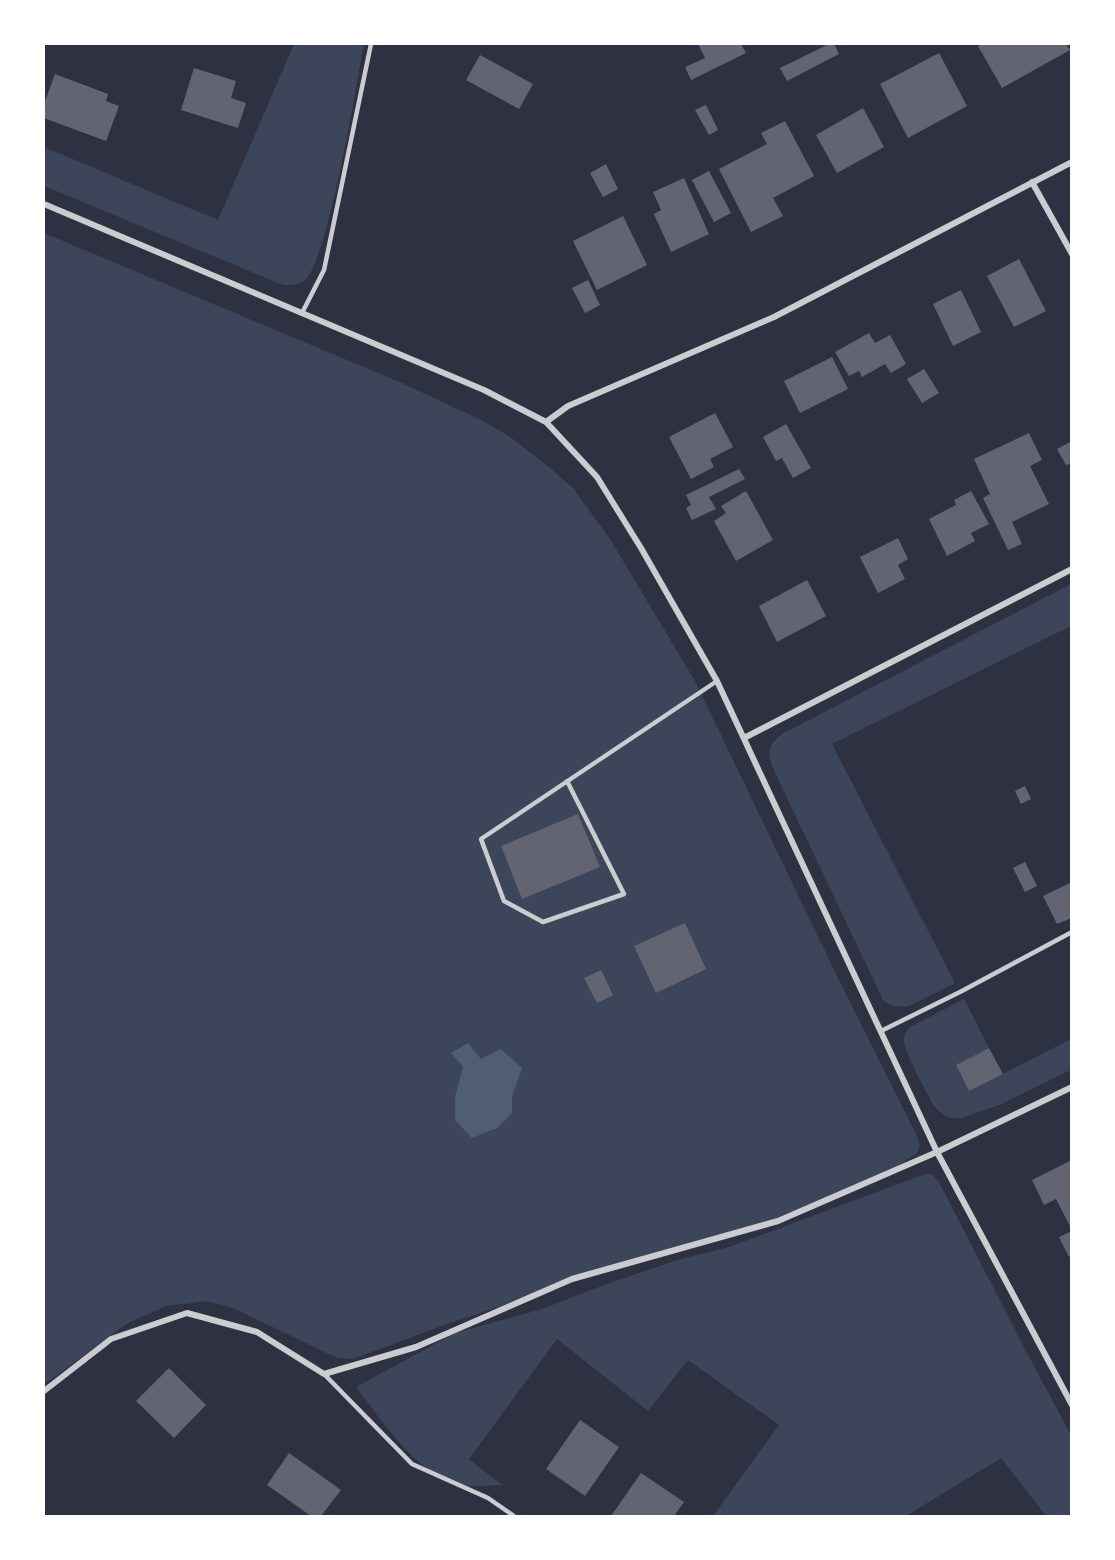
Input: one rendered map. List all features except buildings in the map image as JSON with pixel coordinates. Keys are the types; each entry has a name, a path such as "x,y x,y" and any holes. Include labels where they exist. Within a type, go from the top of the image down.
{"street":[{"path":"546,422 568,406 774,317 1071,162"},
{"path":"1032,182 1071,254"},
{"path":"44,204 484,390 546,422 597,477 641,548 717,681 937,1152 1071,1405"},
{"path":"744,738 1071,569"},
{"path":"44,1391 111,1339 187,1313 257,1332 324,1374 416,1347 572,1279 778,1221 937,1152 1071,1087"}],"lane":[{"path":"302,313 324,270 370,44"},
{"path":"567,781 624,894 543,922 504,900 481,839 567,781 717,681"},
{"path":"881,1030 960,992 1071,932"},
{"path":"324,1374 412,1464 488,1498 514,1516"}],"shaded area":[{"path":"294,44 364,44 332,207 314,266 303,282 283,285 44,186 44,147 218,220"},
{"path":"44,233 402,383 481,420 509,436 573,488 610,539 695,681 917,1136 920,1146 917,1153 880,1178 771,1220 687,1244 447,1324 353,1359 337,1358 233,1308 206,1301 166,1306 128,1323 44,1383"},
{"path":"1071,584 1071,626 832,744 955,983 909,1006 889,1004 883,1000 778,779 769,755 772,745 782,734"},
{"path":"964,999 989,1048 956,1065 969,1091 1071,1039 1071,1070 999,1105 962,1118 946,1116 933,1105 911,1062 904,1037 910,1027"},
{"path":"468,1043 481,1059 501,1049 522,1068 512,1097 512,1113 497,1128 472,1138 455,1120 455,1097 463,1067 451,1053"},
{"path":"928,1173 939,1182 1071,1435 1071,1516 1046,1516 1001,1458 906,1516 713,1516 779,1425 688,1360 648,1411 557,1339 469,1459 502,1485 470,1486 452,1482 435,1474 419,1462 391,1433 356,1387 455,1333 542,1309 677,1260 729,1247"}]}
